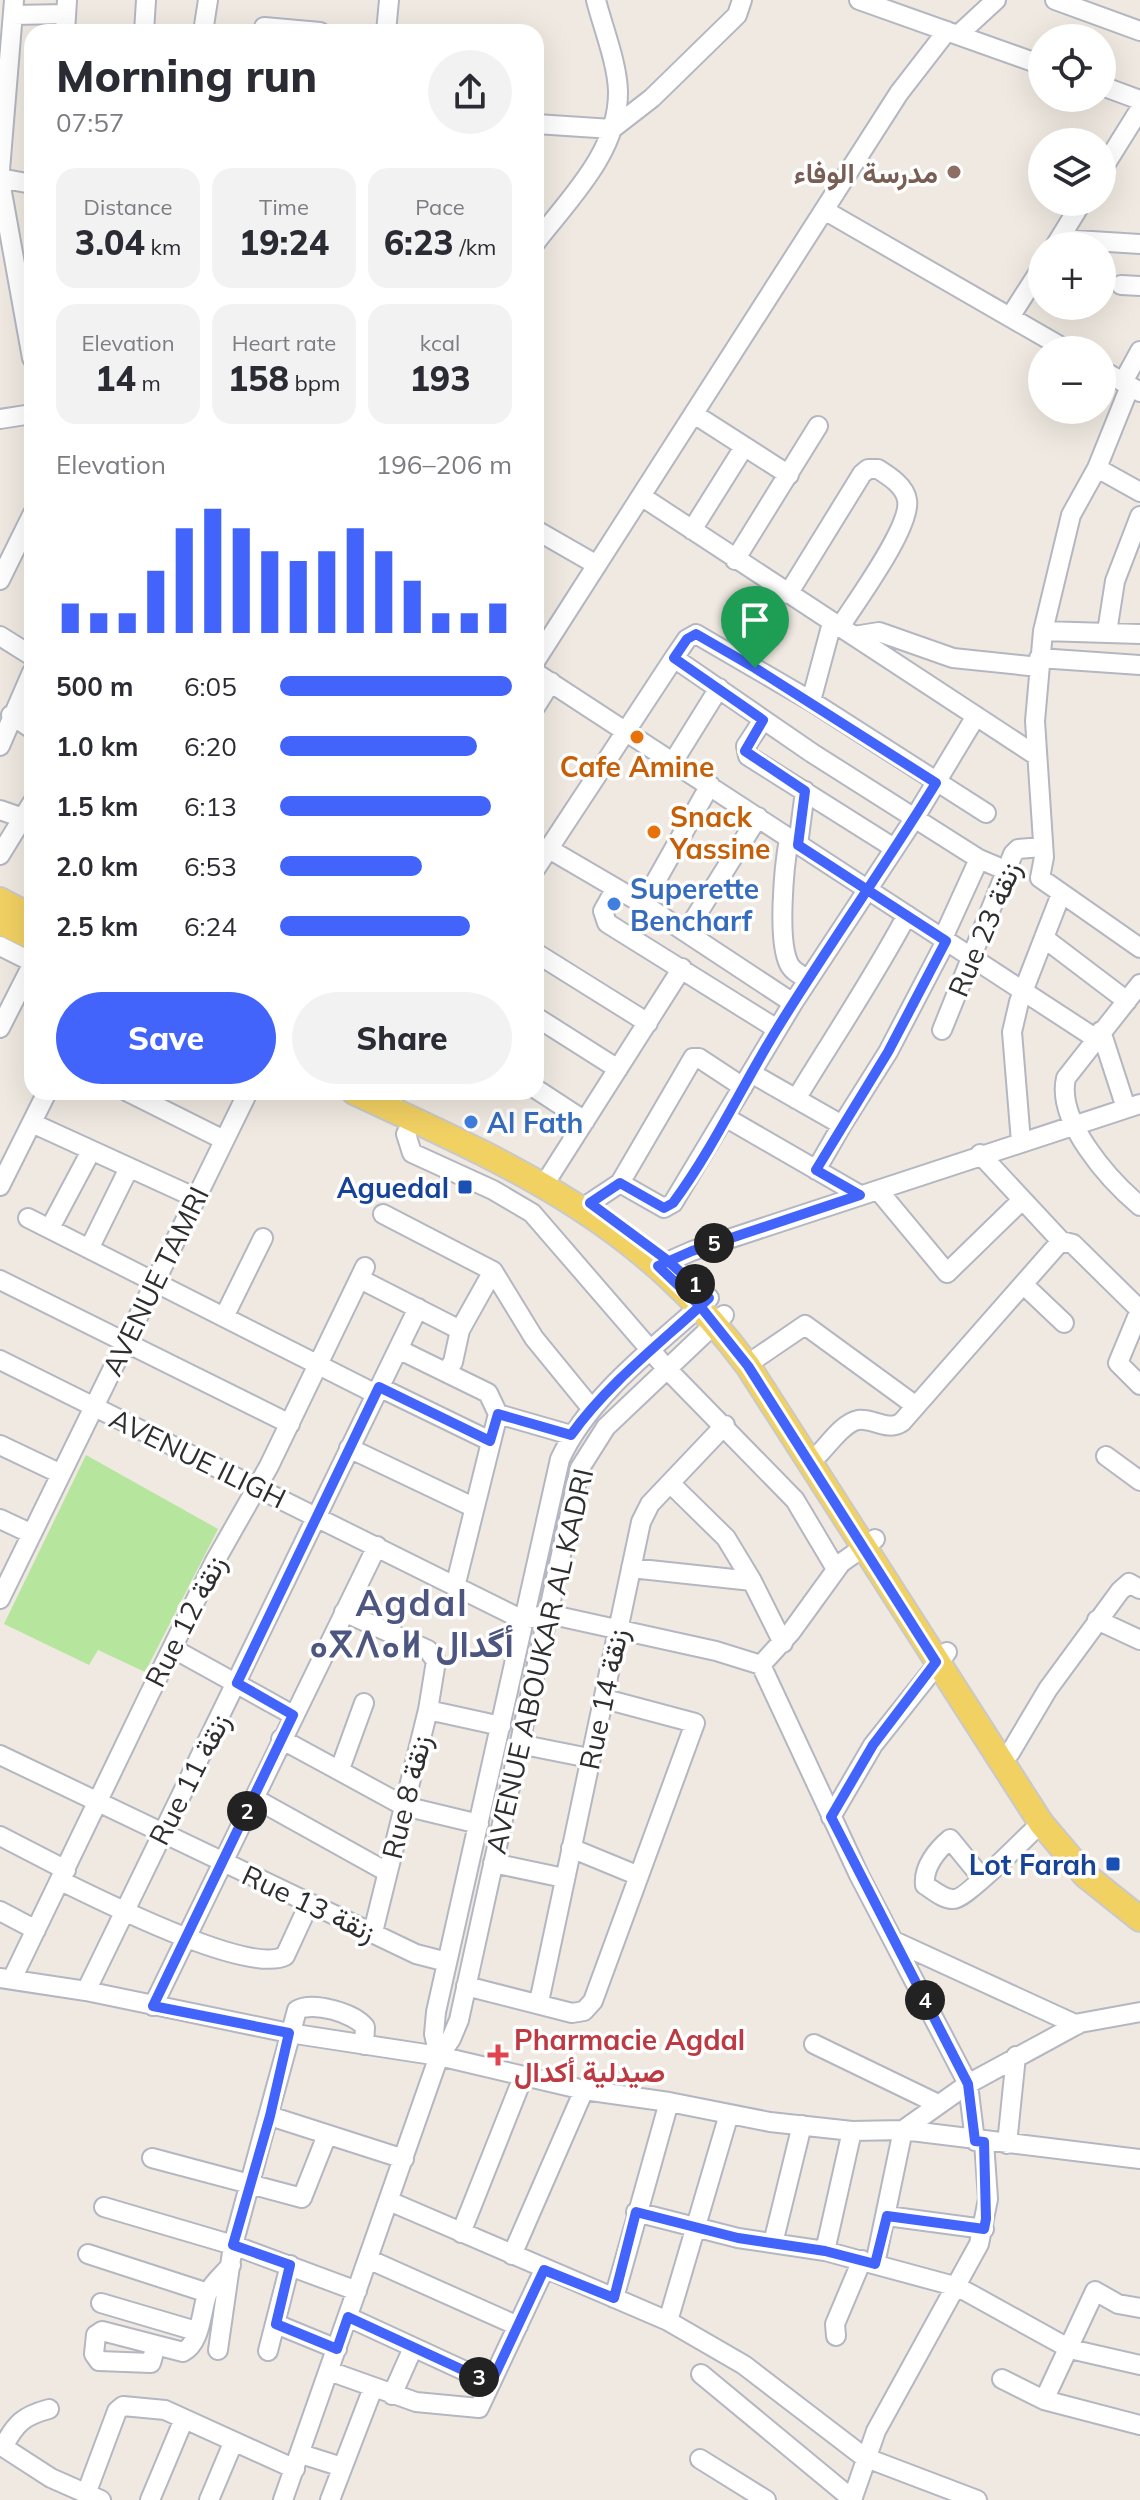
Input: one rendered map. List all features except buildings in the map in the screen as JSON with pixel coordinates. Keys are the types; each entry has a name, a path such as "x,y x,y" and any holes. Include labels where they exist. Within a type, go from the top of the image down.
{"main road":[{"path":"0,900 24,923"},
{"path":"0,922 24,928"},
{"path":"371,1100 544,1184 662,1263"},
{"path":"400,1100 433,1122 549,1177 590,1203 712,1310 758,1357 819,1454 869,1543"},
{"path":"712,1310 869,1543 1041,1823 1085,1875 1140,1919"},
{"path":"941,1657 1065,1835 1095,1868 1140,1903"}],"street":[{"path":"144,24 146,0"},
{"path":"204,24 208,0"},
{"path":"387,24 389,0"},
{"path":"544,231 602,154 612,129 618,91 596,0"},
{"path":"544,125 612,129 652,98 737,15 742,0"},
{"path":"859,0 1028,60"},
{"path":"544,648 899,93 952,33 996,0"},
{"path":"1055,0 1140,31"},
{"path":"0,170 10,18 66,15"},
{"path":"1116,91 1140,100"},
{"path":"1116,148 1140,109"},
{"path":"24,183 0,180 8,264 24,327"},
{"path":"824,210 1043,336"},
{"path":"1116,243 1140,244"},
{"path":"1121,285 1140,286"},
{"path":"1010,317 1028,289"},
{"path":"1140,351 1131,387 1097,468 1071,515 1043,631 1035,721 1043,861 1039,874 1053,890 1140,948"},
{"path":"694,414 789,475"},
{"path":"0,419 24,415"},
{"path":"735,560 818,426"},
{"path":"692,530 744,447"},
{"path":"1097,468 1140,492"},
{"path":"788,594 862,474 868,469 878,469 902,489 907,508 899,530 842,629 811,701"},
{"path":"641,496 1037,756"},
{"path":"1107,632 1115,581 1140,516"},
{"path":"0,580 24,531"},
{"path":"544,538 597,565"},
{"path":"842,629 879,632 953,658 1140,665"},
{"path":"1043,631 1140,634"},
{"path":"544,856 687,639 698,635 811,701 986,813"},
{"path":"0,636 24,651"},
{"path":"674,658 914,819 979,859 1005,870"},
{"path":"544,678 866,890 1098,1035 1133,1106 980,1154 662,1263"},
{"path":"0,746 24,688"},
{"path":"673,762 719,688"},
{"path":"11,715 24,724"},
{"path":"620,1183 664,1208 670,1206 793,1003 914,819 976,716"},
{"path":"763,720 746,746 748,756 894,848"},
{"path":"643,904 710,785"},
{"path":"805,791 784,871 786,956 792,970 808,979"},
{"path":"0,810 24,810"},
{"path":"0,855 24,816"},
{"path":"686,932 758,817"},
{"name":"Rue 23 زنقة","path":"942,1030 973,958 1005,870 1018,849 1042,847"},
{"path":"549,849 643,904 793,1003"},
{"path":"816,1170 888,1052 944,939 979,859"},
{"path":"616,888 603,911 605,921 777,1029"},
{"path":"1021,1142 1011,1043 1024,991 1044,938 1053,890"},
{"path":"796,1099 845,1015 868,985 907,915"},
{"path":"1044,938 1127,1001"},
{"path":"0,946 24,959"},
{"path":"544,958 648,1023"},
{"path":"549,1177 682,968"},
{"path":"0,1028 24,979"},
{"path":"1140,984 1098,1035 1065,1083 1074,1125 1111,1179 1140,1206"},
{"path":"544,1022 618,1069"},
{"path":"590,1203 620,1183 693,1058 796,1099 842,1125"},
{"path":"544,1094 585,1121"},
{"path":"3,1174 43,1100"},
{"path":"144,1100 224,1140"},
{"name":"AVENUE TAMRI","path":"1,1594 244,1100"},
{"path":"725,1117 816,1170 869,1192 947,1273 1021,1201"},
{"path":"414,1120 406,1134 412,1153 493,1190 532,1213 666,1368 795,1500 836,1569"},
{"path":"32,1123 196,1198"},
{"path":"50,1228 91,1151"},
{"path":"980,1154 1061,1241 1073,1244 1140,1310 1118,1363 1140,1385"},
{"path":"89,1249 129,1168"},
{"path":"383,1214 493,1271 534,1338 592,1409"},
{"path":"28,1218 319,1364 490,1441"},
{"path":"224,1317 263,1238"},
{"path":"819,1454 853,1422 897,1426 1061,1241"},
{"path":"446,1372 453,1362 460,1330 493,1271"},
{"name":"Rue 12 زنقة","path":"6,1979 36,1930 172,1648 290,1424 364,1274 418,1308"},
{"path":"0,1280 127,1340 290,1424"},
{"path":"1024,1285 1064,1323"},
{"path":"418,1308 460,1330"},
{"name":"Rue 11 زنقة","path":"86,1991 418,1308"},
{"name":"AVENUE ABOUKAR AL KADRI","path":"439,2056 434,2023 560,1459 571,1435 592,1409 651,1351 712,1310"},
{"name":"AVENUE ABOUKAR AL KADRI","path":"283,2500 439,2056 456,2029 584,1458 606,1427 666,1368 712,1310"},
{"path":"758,1357 796,1327 805,1325 916,1406"},
{"path":"398,1349 488,1393 498,1414 455,1587"},
{"name":"AVENUE ILIGH","path":"0,1360 523,1620"},
{"path":"498,1414 571,1435"},
{"name":"Rue 14 زنقة","path":"539,2002 644,1512 725,1425"},
{"path":"0,1445 61,1474"},
{"path":"349,1448 473,1507"},
{"path":"1106,1456 1140,1481"},
{"path":"671,1484 726,1538 783,1643"},
{"path":"0,1519 32,1534"},
{"path":"761,1665 783,1643 836,1569 869,1543"},
{"path":"153,2006 377,1546"},
{"path":"631,1568 752,1581"},
{"path":"1010,1753 1048,1689 1097,1620 1126,1584 1140,1589"},
{"name":"Rue 8 زنقة","path":"344,1612 428,1650 436,1661 428,1710 373,1932"},
{"path":"523,1620 548,1614 716,1651 761,1665 831,1817 968,2084 988,2199 984,2229 958,2287 864,2457 852,2500 701,2374"},
{"path":"1097,1620 1140,1640"},
{"path":"172,1648 293,1715"},
{"path":"831,1817 873,1745 941,1657"},
{"path":"466,1986 539,2002 572,2013 584,2011 593,2001 695,1723 605,1699"},
{"path":"340,1769 364,1703"},
{"path":"428,1710 501,1726"},
{"path":"281,1739 404,1806 479,1824"},
{"path":"519,1744 589,1758"},
{"name":"Rue 13 زنقة","path":"0,1755 416,1954 447,1962"},
{"path":"254,1798 387,1872"},
{"path":"982,1878 1041,1823"},
{"path":"0,1836 124,1912 184,1937 268,1961 285,1956 309,1904"},
{"path":"571,1848 639,1876"},
{"path":"493,1863 564,1878"},
{"path":"0,1911 36,1930"},
{"path":"894,1941 1077,2025"},
{"path":"6,1979 86,1991 289,2033 439,2056 584,2090 729,2114 852,2131 903,2130 1140,2159"},
{"path":"218,2350 233,2254 249,2185 270,2116 289,2033 299,2008 318,2007 363,2023 364,2045"},
{"path":"836,2336 835,2324 868,2262 887,2216 903,2130 968,2084 1077,2025 1096,2018 1140,2012"},
{"path":"814,2044 938,2104"},
{"path":"1007,2144 1016,2056"},
{"path":"461,2233 523,2077"},
{"path":"512,2255 584,2090"},
{"path":"614,2298 669,2102"},
{"path":"668,2321 729,2114"},
{"path":"270,2116 404,2159"},
{"path":"773,2243 802,2125"},
{"path":"825,2251 852,2131"},
{"path":"152,2158 302,2198 327,2135"},
{"path":"389,2201 668,2321 744,2365 864,2457 977,2500"},
{"path":"104,2207 233,2254 290,2265 357,2291"},
{"path":"636,2212 773,2243 825,2251 958,2287 1070,2349 1140,2365"},
{"path":"887,2216 984,2229"},
{"path":"88,2254 208,2293"},
{"path":"156,2345 183,2352 189,2349 204,2316 208,2293 233,2254"},
{"path":"368,2259 518,2326"},
{"path":"268,2351 290,2265"},
{"path":"329,2371 416,2402 479,2408 544,2270"},
{"path":"1044,2400 1095,2291 1118,2304 1140,2308"},
{"path":"101,2303 196,2331"},
{"path":"348,2317 491,2383"},
{"path":"276,2324 337,2349"},
{"path":"392,2395 413,2348"},
{"path":"1002,2379 1044,2400 1140,2425"},
{"path":"330,2500 373,2388"},
{"path":"49,2409 27,2415 16,2423 2,2446 51,2478 93,2497 119,2408 146,2406 184,2419 233,2443 298,2461 342,2467"},
{"path":"150,2500 184,2419"},
{"path":"209,2500 233,2443"},
{"path":"700,2459 766,2500"}],"green space":[{"path":"86,1455 218,1529 145,1672 98,1650 89,1665 4,1624"}],"place":[{"name":"مدرسة الوفاء","path":"954,172"},
{"name":"Cafe Amine","path":"637,737"},
{"name":"Snack Yassine","path":"654,832"},
{"name":"Superette Bencharf","path":"614,904"},
{"name":"Al Fath","path":"471,1122"},
{"name":"Aguedal","path":"465,1187"},
{"name":"Lot Farah","path":"1113,1864"},
{"name":"Pharmacie Agdal صيدلية أكدال","path":"498,2055"}],"district":[{"name":"Agdal ⴰⴳⴷⴰⵍ أگدال","path":"412,1622"}],"route":[{"path":"755,668 696,634 687,639 674,658 763,720 745,751 748,756 805,791 798,845 866,890 946,941 888,1052 816,1170 860,1195 692,1251 667,1260 658,1266 700,1306 748,1366 936,1662 873,1745 831,1817 968,2084 975,2141 984,2142 988,2189 986,2219 984,2229 887,2216 875,2264 825,2251 738,2238 636,2212 614,2298 544,2270 491,2383 348,2317 337,2349 276,2324 290,2265 233,2245 270,2116 289,2033 153,2006 293,1715 237,1683 379,1387 490,1441 498,1414 571,1435 592,1409 651,1351 700,1306 709,1298 667,1260 590,1203 620,1183 664,1208 673,1203 793,1003 866,890 914,819 936,783 755,668"}]}
